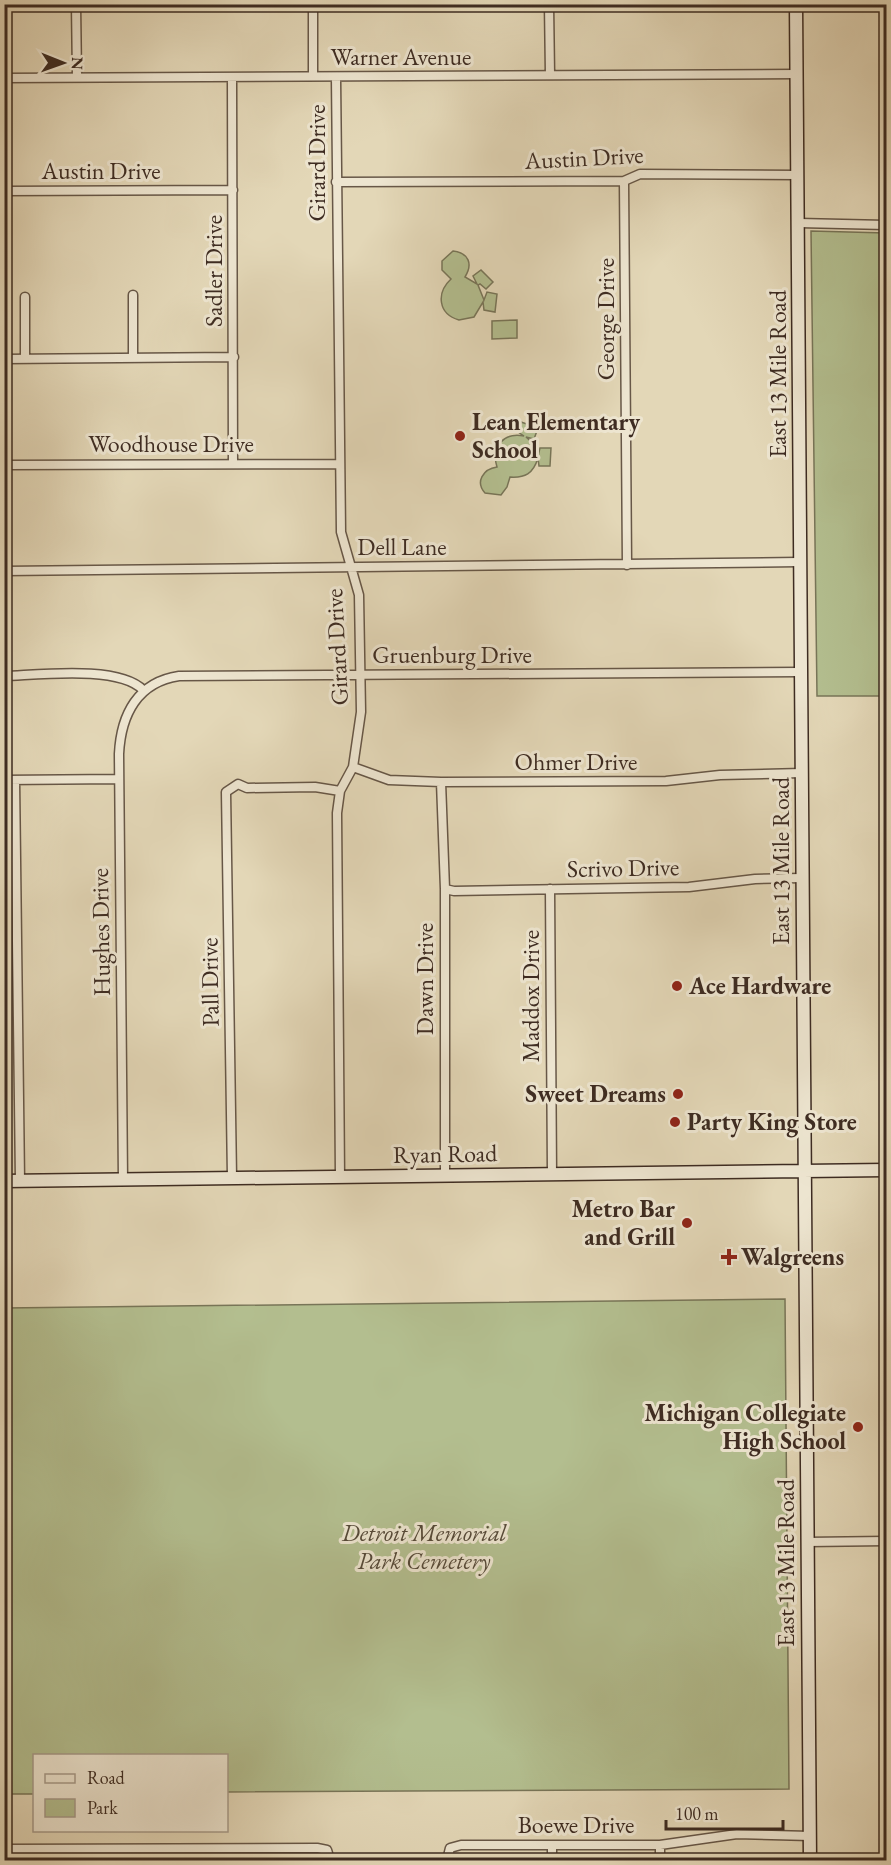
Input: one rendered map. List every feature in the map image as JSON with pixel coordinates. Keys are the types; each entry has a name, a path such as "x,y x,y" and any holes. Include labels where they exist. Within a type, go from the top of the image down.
{"main road":[{"name":"East 13 Mile Road","path":"796,4 810,1860"},
{"name":"Ryan Road","path":"4,1181 886,1170"}],"street":[{"path":"76,4 77,77"},
{"path":"313,4 313,76"},
{"path":"549,4 550,75"},
{"name":"Warner Avenue","path":"4,78 797,74"},
{"name":"Sadler Drive","path":"232,78 233,463"},
{"name":"Girard Drive","path":"336,78 338,464 341,532 359,595 361,675 361,712 353,767 340,791 337,813 340,1177"},
{"name":"Austin Drive","path":"336,182 624,181 639,174 798,175"},
{"name":"George Drive","path":"624,181 627,565"},
{"name":"Austin Drive","path":"4,191 233,190"},
{"path":"799,223 886,225"},
{"path":"133,295 133,358"},
{"path":"25,297 25,359"},
{"path":"4,359 234,357"},
{"name":"Woodhouse Drive","path":"4,465 338,464"},
{"name":"Dell Lane","path":"4,571 799,562"},
{"name":"Gruenburg Drive","path":"143,690 154,682 179,676 800,672"},
{"path":"4,676 116,676 143,690"},
{"name":"Hughes Drive","path":"123,1180 120,734 125,718 143,690"},
{"name":"Ohmer Drive","path":"353,767 389,780 441,782 666,781 720,775 802,773"},
{"path":"4,780 119,779"},
{"path":"15,780 11,885 20,1181"},
{"name":"Dawn Drive","path":"441,782 445,889 445,1175"},
{"name":"Pall Drive","path":"232,1178 226,792 229,787 238,784 247,788 315,787 340,791"},
{"name":"Scrivo Drive","path":"445,889 454,891 689,887 755,879 802,878"},
{"name":"Maddox Drive","path":"550,889 552,1174"},
{"path":"807,1542 886,1541"},
{"name":"Boewe Drive","path":"447,1860 450,1848 461,1845 660,1845 737,1834 810,1836"},
{"path":"660,1845 660,1860"},
{"path":"552,1846 552,1860"},
{"path":"4,1849 327,1850 330,1860"}],"green space":[{"path":"811,231 886,233 886,696 817,696"},
{"path":"453,251 463,254 468,260 469,268 465,277 477,284 473,276 481,270 493,282 486,289 478,285 484,300 487,292 497,294 495,312 484,310 483,302 474,317 459,320 443,308 441,297 451,279 442,270 442,261"},
{"path":"517,320 517,338 492,339 492,321"},
{"path":"521,422 538,428 534,439 526,437 535,445 538,456 540,448 551,448 550,466 539,466 538,458 534,468 528,474 510,477 501,495 485,493 481,480 484,473 497,467 497,447 500,442 510,436 524,436 518,432"},
{"name":"Detroit Memorial Park Cemetery","path":"785,1299 789,1789 228,1792 228,1754 33,1754 33,1794 5,1794 5,1308"}],"place":[{"name":"Lean Elementary School","path":"460,436"},
{"name":"Ace Hardware","path":"677,986"},
{"name":"Sweet Dreams","path":"678,1094"},
{"name":"Party King Store","path":"675,1122"},
{"name":"Metro Bar and Grill","path":"687,1223"},
{"name":"Walgreens","path":"729,1257"},
{"name":"Michigan Collegiate High School","path":"858,1427"}]}
